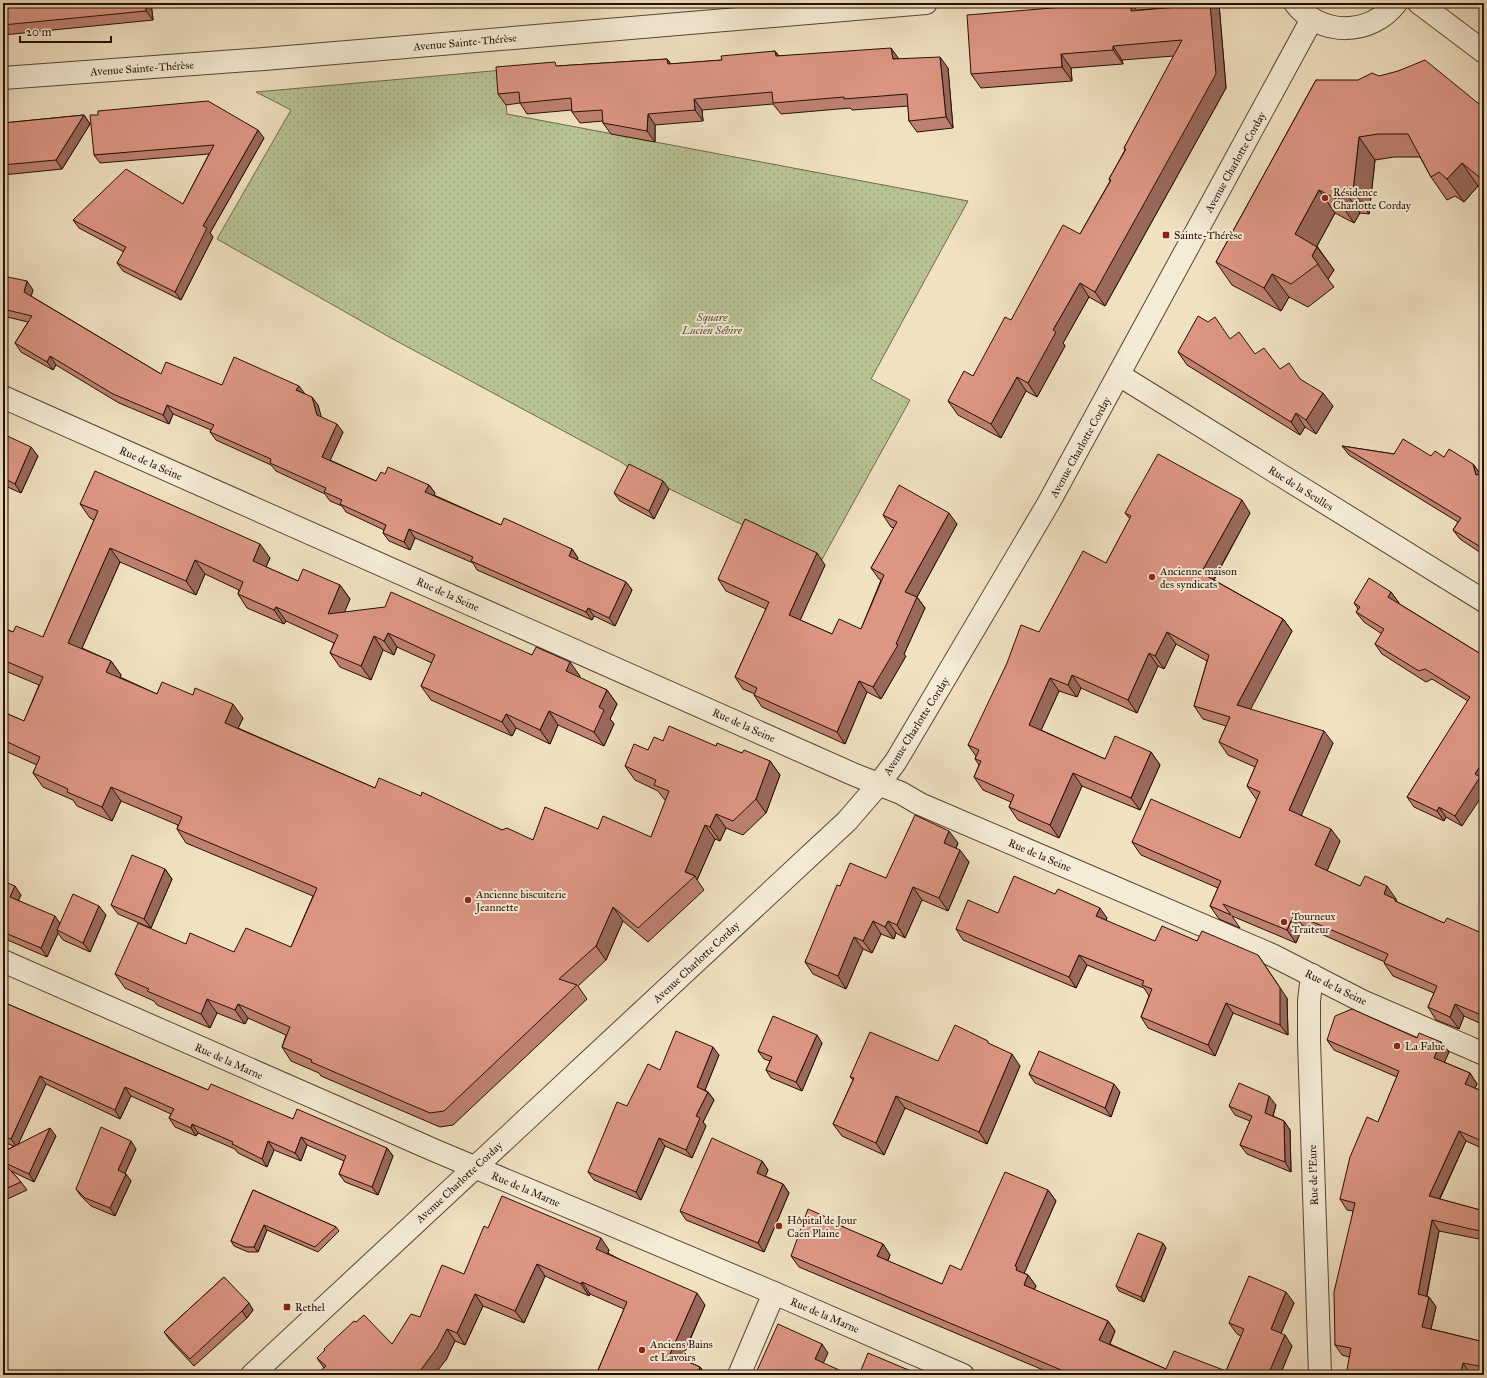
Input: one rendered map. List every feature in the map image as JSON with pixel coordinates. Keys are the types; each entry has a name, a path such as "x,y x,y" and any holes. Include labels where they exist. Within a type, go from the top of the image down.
{"street":[{"name":"Avenue Sainte-Thérèse","path":"3,78 264,59 926,3"},
{"path":"1295,3 1300,10 1312,19 1328,26 1342,28 1358,28 1372,23 1385,15 1396,3"},
{"path":"1419,3 1484,52"},
{"name":"Avenue Charlotte Corday","path":"252,1375 847,821 879,784 896,760 1048,504 1312,19"},
{"name":"Rue de la Seulles","path":"1119,375 1484,601"},
{"name":"Rue de la Seine","path":"3,397 901,793 920,804 1272,955 1362,1001 1484,1054"},
{"name":"Rue de la Marne","path":"3,961 436,1152 774,1293 963,1375"},
{"name":"Rue de l'Eure","path":"1312,975 1309,1001 1309,1041 1320,1375"},
{"path":"739,1375 774,1293"}],"green space":[{"name":"Square Lucien Sébire","path":"503,70 507,114 968,201 871,379 910,400 820,563 635,472 621,462 391,338 217,239 291,110 256,92"}],"building":[{"path":"3,3 146,3 146,11 3,25"},
{"path":"1113,3 1131,3 1131,11 1210,3 1216,74 1095,292 1080,283 1053,330 1056,332 1028,383 1017,377 991,424 948,401 964,371 973,376 1005,317 1011,320 1063,225 1080,234 1111,180 1109,179 1126,149 1124,148 1182,40 1113,46 1113,50 1061,54 1062,67 971,74 967,15"},
{"path":"891,48 893,59 940,57 946,117 909,121 907,94 844,99 844,97 773,103 772,92 694,99 695,110 648,114 647,131 603,123 602,110 572,112 571,98 520,103 519,92 498,94 496,67 555,62 556,66 667,59 668,64 722,60 721,56 775,51 776,56"},
{"name":"Résidence Charlotte Corday","path":"1425,60 1484,108 1484,181 1462,163 1447,179 1439,172 1431,177 1408,134 1378,134 1359,137 1353,191 1344,190 1338,200 1319,190 1295,234 1317,247 1312,256 1318,264 1291,284 1272,274 1264,288 1216,262 1316,80 1358,80 1372,73 1379,76 1398,71"},
{"path":"208,101 258,130 203,226 207,228 175,292 117,263 126,247 73,220 126,169 183,204 214,145 94,155 90,115 98,115 98,111"},
{"path":"84,115 56,160 3,165 3,123"},
{"path":"3,276 27,281 24,292 161,374 166,362 222,385 234,357 299,386 296,390 312,397 317,415 337,424 322,457 376,481 381,472 385,474 388,467 429,485 425,492 501,525 504,518 572,549 569,556 626,582 609,618 588,608 586,612 471,561 473,557 409,529 404,542 383,533 386,525 340,504 342,500 324,492 326,488 270,463 271,459 210,432 214,425 167,405 163,415 113,394 50,356 47,362 15,343 32,316 3,309"},
{"path":"1198,316 1208,322 1215,317 1230,339 1239,332 1255,354 1264,348 1280,369 1289,363 1300,379 1323,393 1306,420 1296,413 1291,422 1178,352"},
{"path":"3,434 31,447 15,484 3,478"},
{"path":"1403,439 1431,456 1435,451 1444,457 1449,449 1473,464 1476,475 1484,473 1484,549 1453,530 1461,518 1342,446 1394,454"},
{"path":"1158,454 1242,500 1201,573 1283,619 1237,705 1324,731 1289,810 1331,829 1315,865 1360,886 1365,876 1387,886 1384,894 1395,899 1395,901 1444,923 1447,918 1484,934 1484,1003 1479,1014 1455,1004 1450,1017 1428,1007 1437,986 1384,963 1388,954 1294,914 1287,930 1223,904 1231,915 1210,906 1221,881 1132,842 1151,799 1240,838 1260,792 1247,786 1258,760 1219,742 1230,717 1194,706 1209,655 1167,632 1155,656 1149,653 1128,700 1072,675 1068,685 1050,678 1029,725 1105,759 1115,736 1151,752 1131,798 1073,773 1050,825 1009,807 1014,795 974,777 981,761 975,759 979,750 968,745 1007,663 1021,625 1039,632 1083,551 1106,563 1131,516 1125,513"},
{"path":"629,464 663,481 649,511 614,493"},
{"path":"95,471 260,544 253,561 298,581 303,569 340,585 328,614 385,607 391,592 532,655 536,647 570,662 566,671 607,690 599,707 604,710 594,732 549,711 540,730 506,714 502,722 421,686 435,655 388,633 384,641 374,636 361,666 330,653 338,635 276,607 274,610 238,594 243,582 195,560 186,581 110,548 68,643 111,661 106,672 157,694 162,682 193,695 195,688 233,704 225,723 375,788 379,778 421,796 422,792 502,830 507,828 533,840 545,807 598,829 603,816 651,837 669,791 654,785 656,780 625,766 634,744 648,750 654,737 663,741 669,726 716,746 717,743 742,753 744,750 770,761 756,799 733,821 716,814 710,827 705,825 685,872 695,876 638,928 613,907 596,946 559,979 577,985 444,1111 430,1113 311,1062 312,1060 282,1047 290,1027 238,1004 235,1010 207,999 201,1014 147,991 149,989 115,974 138,923 186,944 190,933 234,952 246,928 291,947 317,888 177,829 182,817 111,787 102,807 67,792 68,789 33,773 40,757 3,740 3,712 24,721 43,677 3,660 3,628 13,632 16,626 43,637 98,511 80,504"},
{"path":"899,485 949,513 905,592 917,597 896,644 898,645 873,687 859,681 837,732 754,695 757,688 735,677 769,602 718,579 745,519 817,553 789,615 832,634 839,619 861,629 884,575 871,568 897,522 883,515"},
{"path":"1369,578 1391,592 1388,597 1484,656 1484,760 1475,774 1480,777 1455,816 1439,807 1437,811 1407,797 1470,697 1425,669 1419,671 1375,644 1384,629 1356,612 1360,607 1354,603"},
{"path":"915,815 949,831 944,843 960,850 939,898 913,887 897,925 888,921 885,927 873,921 863,941 854,937 838,976 805,962 837,885 840,886 850,863 886,878"},
{"path":"132,855 165,869 144,919 111,905"},
{"path":"1014,876 1055,894 1058,889 1100,908 1096,916 1155,941 1162,926 1197,941 1202,931 1258,955 1280,988 1280,1025 1226,1003 1208,1045 1141,1017 1152,989 1142,985 1144,981 1079,955 1069,977 956,929 968,900 998,913"},
{"path":"3,881 15,886 10,897 55,916 41,948 3,932"},
{"path":"73,894 99,906 83,943 57,930"},
{"path":"3,1002 208,1090 211,1084 293,1119 297,1109 387,1148 372,1187 339,1174 346,1156 301,1137 295,1153 268,1141 262,1159 232,1144 233,1142 192,1124 191,1128 169,1118 174,1109 125,1087 115,1110 40,1076 11,1139 3,1136"},
{"path":"1352,1009 1417,1038 1419,1033 1441,1042 1434,1058 1470,1073 1465,1084 1484,1092 1484,1142 1459,1131 1429,1196 1484,1211 1484,1232 1432,1220 1418,1294 1429,1297 1422,1327 1484,1342 1484,1367 1463,1363 1460,1375 1346,1375 1351,1348 1335,1345 1334,1292 1355,1203 1340,1199 1350,1157 1367,1117 1378,1122 1399,1071 1327,1040 1335,1016"},
{"path":"773,1016 817,1035 796,1082 766,1070 772,1057 758,1051"},
{"path":"955,1025 1012,1054 979,1132 896,1096 876,1143 833,1124 854,1078 850,1077 870,1032 938,1061"},
{"path":"676,1031 713,1047 697,1087 708,1092 696,1116 700,1118 686,1150 659,1138 636,1192 588,1172 617,1102 627,1106 648,1064 660,1070"},
{"path":"1039,1051 1114,1084 1105,1108 1029,1074"},
{"path":"1239,1083 1269,1096 1265,1113 1284,1121 1285,1162 1240,1145 1252,1116 1229,1106"},
{"path":"101,1127 131,1141 118,1170 126,1174 110,1208 85,1198 76,1189"},
{"path":"50,1128 29,1174 3,1162 3,1152"},
{"path":"712,1138 762,1161 757,1173 783,1184 758,1243 680,1211"},
{"path":"3,1162 21,1182 3,1190"},
{"path":"1005,1172 1048,1190 1015,1266 1017,1267 1016,1270 1028,1275 1024,1285 1108,1321 1099,1340 1166,1369 1174,1351 1226,1371 1244,1329 1229,1323 1249,1276 1286,1292 1271,1329 1285,1335 1268,1375 1073,1375 791,1256 808,1209 842,1224 841,1226 883,1244 877,1256 942,1284 950,1265 961,1270"},
{"path":"253,1190 336,1227 315,1247 264,1225 254,1247 245,1247 231,1241"},
{"path":"502,1196 601,1238 596,1249 697,1293 670,1354 700,1367 697,1375 596,1375 627,1302 582,1282 581,1284 537,1264 515,1311 475,1294 457,1333 447,1329 437,1348 417,1375 316,1375 326,1366 317,1358 325,1350 324,1349 354,1321 356,1322 364,1315 392,1344 411,1314 420,1317 442,1265 464,1274 484,1226 488,1228"},
{"path":"1138,1233 1163,1243 1141,1297 1116,1286"},
{"path":"224,1277 249,1303 190,1359 164,1332"},
{"path":"778,1324 822,1344 815,1359 850,1375 755,1375"},
{"path":"868,1353 918,1374 859,1375"}],"place":[{"name":"Résidence Charlotte Corday","path":"1325,198"},
{"name":"Sainte-Thérèse","path":"1166,235"},
{"name":"Ancienne maison des syndicats","path":"1152,577"},
{"name":"Ancienne biscuiterie Jeannette","path":"468,900"},
{"name":"Tourneux Traiteur","path":"1284,922"},
{"name":"La Falue","path":"1397,1046"},
{"name":"Hôpital de Jour Caen Plaine","path":"779,1226"},
{"name":"Rethel","path":"287,1307"},
{"name":"Anciens Bains et Lavoirs","path":"642,1350"}]}
